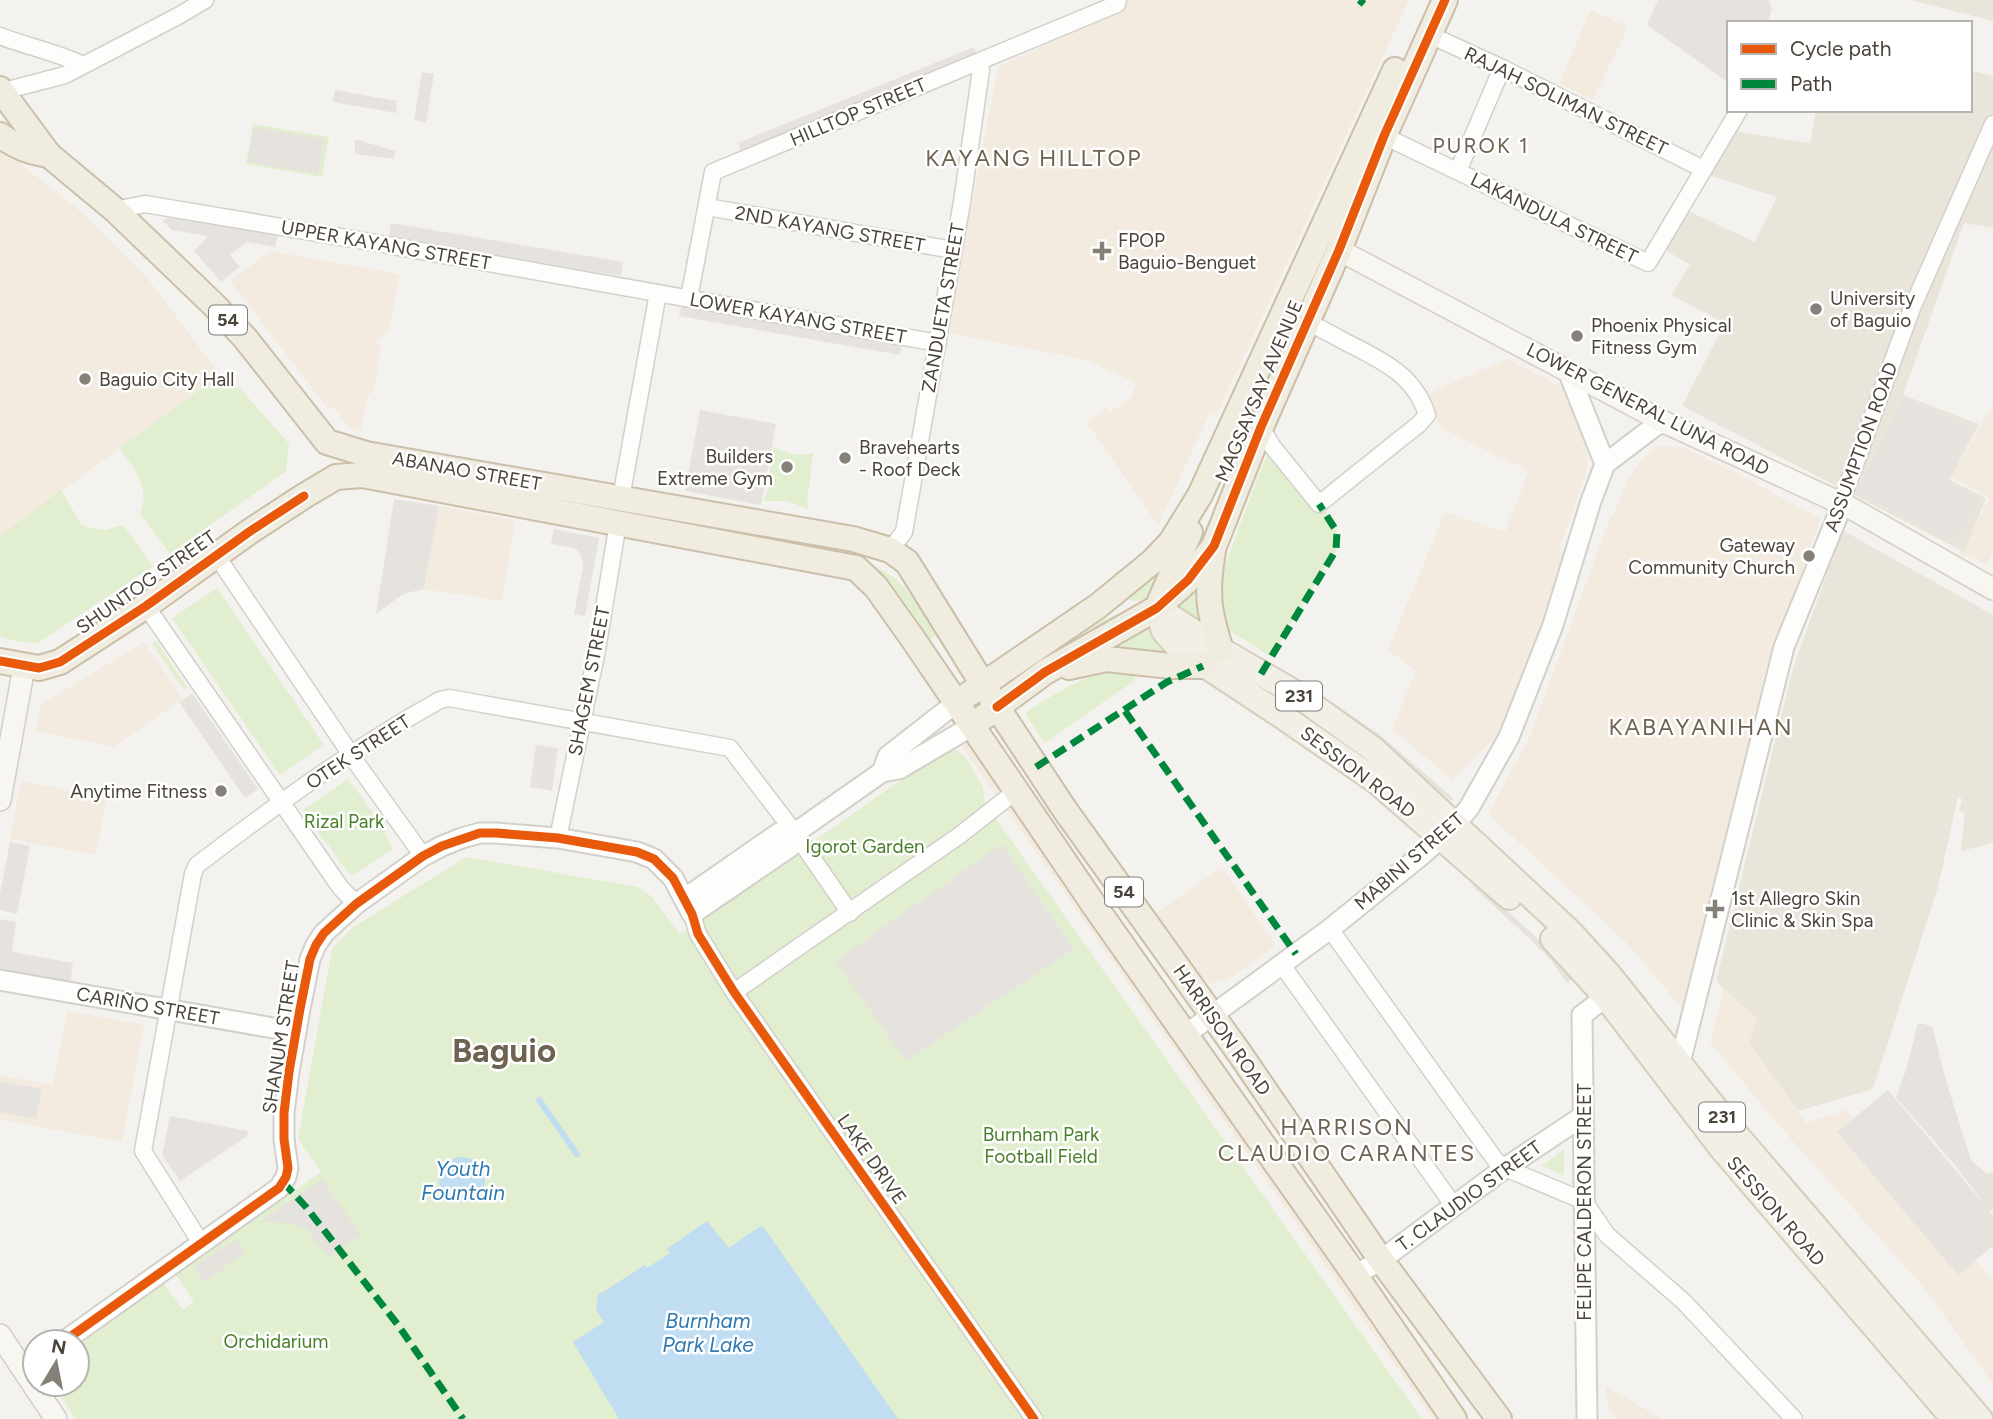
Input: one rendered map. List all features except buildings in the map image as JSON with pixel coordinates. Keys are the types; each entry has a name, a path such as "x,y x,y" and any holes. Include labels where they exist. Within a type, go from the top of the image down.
{"highway":[{"name":"MAGSAYSAY AVENUE","path":"956,703 1098,606 1153,561 1171,542 1200,495 1428,0"},
{"name":"MAGSAYSAY AVENUE","path":"972,726 1045,672 1157,608 1188,580 1214,546 1261,427 1339,250 1384,136 1445,0"},
{"name":"54","path":"1,91 50,155 115,210 223,314 327,442"},
{"path":"0,135 29,151 50,155"},
{"name":"ABANAO STREET","path":"327,442 618,523 856,568 876,587 972,726"},
{"name":"SHUNTOG STREET","path":"303,496 323,467 327,442"},
{"name":"ABANAO STREET","path":"362,475 621,498 853,539 890,550 907,562 997,707"},
{"name":"SHUNTOG STREET","path":"6,663 40,668 60,662 146,606 303,496 336,477 362,475"},
{"path":"1098,606 1157,608 1192,528 1200,495"},
{"path":"1045,672 1106,659 1171,666 1212,658 1208,581 1214,546"},
{"name":"HARRISON ROAD","path":"997,707 1065,810 1212,1015 1381,1260 1499,1419"},
{"name":"HARRISON ROAD","path":"972,726 1454,1419"}],"main road":[{"name":"LOWER GENERAL LUNA ROAD","path":"1339,250 1664,422 1845,505 1993,590"},
{"name":"SESSION ROAD","path":"1157,608 1164,631 1178,648 1212,658 1282,716 1448,831 1570,932 1609,975 1738,1137 1980,1419"},
{"path":"0,800 6,663"},
{"name":"SESSION ROAD","path":"1448,831 1544,928 1606,997 1723,1150 1954,1419"},
{"path":"0,1335 21,1357"},
{"path":"45,1398 56,1419"}],"street":[{"path":"1,91 65,75 205,0"},
{"name":"HILLTOP STREET","path":"689,298 713,172 1116,4 1118,0"},
{"name":"RAJAH SOLIMAN STREET","path":"1429,34 1703,169"},
{"path":"0,36 26,46 64,55 83,65"},
{"name":"ZANDUETA STREET","path":"890,550 904,532 962,202 981,70 979,62"},
{"path":"1458,171 1502,68"},
{"path":"1703,169 1738,112"},
{"name":"ASSUMPTION ROAD","path":"1680,1063 1784,648 1838,515 1845,505 1912,308 1993,124"},
{"name":"LAKANDULA STREET","path":"1384,136 1648,263 1703,169"},
{"name":"UPPER KAYANG STREET","path":"115,210 145,204 658,293"},
{"name":"2ND KAYANG STREET","path":"707,207 953,250"},
{"path":"621,498 658,293"},
{"name":"LOWER KAYANG STREET","path":"658,293 938,343"},
{"path":"1261,427 1272,446 1319,504 1427,415 1422,400 1405,379 1386,362 1307,321"},
{"path":"1568,371 1605,464 1664,422"},
{"name":"MABINI STREET","path":"1185,1035 1330,929 1448,831 1469,808 1509,737 1554,622 1591,500 1605,464"},
{"name":"SHAGEM STREET","path":"558,838 597,650 618,523"},
{"path":"216,555 423,856"},
{"path":"146,606 280,802 340,887 356,904"},
{"name":"OTEK STREET","path":"201,1243 143,1151 193,874 197,865 280,802 440,700 449,698 730,748 795,833 850,913"},
{"path":"882,772 888,756 956,703"},
{"path":"688,906 779,833 795,833 882,772 899,769 972,726"},
{"path":"734,992 960,835 1016,791"},
{"name":"SHANUM STREET","path":"83,1328 279,1188 288,1168 284,1113 296,1032 310,960 316,945 356,904 423,856 442,846 480,833 558,838 637,852 654,859 673,878 688,906"},
{"name":"LAKE DRIVE","path":"688,906 698,934 734,992 1034,1419"},
{"path":"1330,929 1496,1161 1505,1168 1584,1201 1607,1235 1683,1301 1794,1419"},
{"path":"1282,965 1454,1206"},
{"name":"CARIÑO STREET","path":"0,980 296,1032"},
{"name":"FELIPE CALDERON STREET","path":"1587,1419 1582,1015 1606,997"},
{"name":"T. CLAUDIO STREET","path":"1355,1275 1381,1260 1505,1168 1583,1116"}],"shaded area":[{"path":"1127,0 1409,0 1216,416 1210,413 1158,525 1087,423 1107,407 1110,412 1130,399 1137,383 1083,359 947,333 998,67 1123,8"},
{"path":"1658,0 1768,0 1772,8 1769,21 1727,21 1727,82 1647,25"},
{"path":"1911,0 1993,0 1993,21"},
{"path":"1591,10 1628,27 1593,100 1559,83"},
{"path":"974,47 978,58 742,154 738,143"},
{"name":"University of Baguio","path":"1972,71 1993,76 1993,228 1964,223 1903,395 1979,424 1950,480 1986,498 1964,552 1682,406 1725,323 1671,295 1690,265 1662,248 1684,209 1755,242 1777,197 1706,174 1734,131 1810,143 1816,112 1972,112"},
{"path":"422,72 434,74 426,123 414,120"},
{"path":"335,90 397,101 396,113 332,102"},
{"path":"254,127 324,139 318,174 248,162"},
{"path":"355,139 395,151 394,159 355,154"},
{"path":"0,148 74,206 116,246 152,284 220,375 0,536"},
{"path":"174,216 278,234 275,247 247,242 230,255 240,267 221,282 194,251 208,236 172,230 162,220"},
{"path":"391,223 623,262 621,276 389,237"},
{"path":"270,251 400,274 388,332 376,342 381,348 374,391 368,395 360,432 350,428 332,406 328,409 230,281"},
{"path":"682,302 902,342 900,355 679,316"},
{"path":"1507,359 1563,388 1584,442 1588,462 1559,550 1567,552 1501,732 1452,780 1392,729 1416,671 1388,650 1445,512 1505,532 1529,471 1440,427 1427,394"},
{"path":"1904,397 1972,430 1947,481 1980,497 1957,542 1857,493"},
{"path":"1993,405 1993,552 1987,564 1959,554 1990,498 1951,477"},
{"path":"700,410 776,424 761,505 685,491"},
{"path":"1659,446 1682,447 1821,519 1764,674 1756,727 1689,1017 1628,944 1488,814 1529,738 1611,515 1612,518 1629,478 1644,457"},
{"path":"394,499 439,506 424,589 403,594 376,614"},
{"path":"439,506 515,520 502,601 424,589"},
{"path":"554,529 599,538 585,616 574,614 583,567 582,559 574,548 551,544"},
{"path":"1844,531 1993,615 1993,843 1961,851 1965,813 1959,811 1962,799 1958,797 1938,887 1873,1089 1798,1111 1749,1043 1757,1019 1716,981 1793,668"},
{"path":"144,642 183,699 113,747 36,731 40,705"},
{"path":"192,693 258,789 245,798 179,702"},
{"path":"1321,695 1379,734 1453,798 1451,801 1376,738 1318,698"},
{"path":"990,729 1467,1419 1433,1419 961,745"},
{"path":"536,745 558,748 552,791 530,787"},
{"path":"21,781 107,797 96,855 10,839"},
{"path":"10,842 30,846 17,914 0,910 0,893"},
{"path":"1002,844 1074,949 906,1061 835,961"},
{"path":"1502,851 1610,954 1648,1000 1643,1003 1499,855"},
{"path":"1222,867 1275,944 1224,982 1220,980 1210,984 1156,913"},
{"path":"1476,882 1537,938 1571,980 1567,983 1532,941 1472,886"},
{"path":"0,919 16,922 12,952 73,963 70,984 0,971"},
{"path":"1725,981 1760,1012 1749,1043 1806,1123 1846,1110 1993,1281 1993,1384 1925,1289 1774,1120 1710,1042"},
{"path":"67,1011 144,1025 122,1142 0,1120 0,1075 53,1085"},
{"path":"1918,1023 1932,1026 1971,1160 1987,1174 1993,1173 1993,1210 1989,1211 1993,1216 1993,1246 1958,1275 1837,1132 1888,1090 1989,1210 1954,1164 1896,1097"},
{"path":"0,1081 42,1089 36,1119 0,1112"},
{"path":"170,1116 248,1131 247,1136 180,1181 162,1155"},
{"path":"1771,1154 1885,1287 1880,1291 1766,1158"},
{"path":"322,1179 361,1235 328,1258 306,1228 294,1224 260,1221"},
{"path":"236,1239 245,1253 204,1282 194,1267"},
{"path":"1605,1386 1662,1419 1616,1419 1609,1408"}],"green space":[{"path":"253,124 329,137 322,177 246,164"},
{"path":"220,375 228,385 239,387 289,444 286,471 170,554 140,514 144,495 140,479 120,448"},
{"path":"1272,446 1324,509 1337,532 1336,550 1271,657 1226,628 1220,609 1221,576"},
{"path":"773,447 793,454 814,453 807,497 808,509 787,501 764,501 773,461"},
{"path":"61,490 82,526 105,530 123,525 153,566 38,643 0,637 0,536"},
{"path":"1175,550 1147,602 1120,599"},
{"path":"868,561 896,579 911,595 937,634 930,640 904,601"},
{"path":"1203,572 1206,632 1170,608"},
{"path":"217,588 324,745 280,775 172,618"},
{"path":"1127,615 1027,673 1024,670 1104,619"},
{"path":"1151,621 1172,657 1103,647"},
{"path":"156,641 188,688 184,690 152,644"},
{"path":"1111,672 1133,673 1135,680 1045,743 1025,713 1076,683"},
{"path":"946,749 954,749 965,756 983,787 984,800 1003,829 1422,1419 76,1419 62,1398 91,1398 91,1335 163,1283 183,1310 194,1302 176,1275 321,1172 298,1139 332,949 352,928 466,857 638,887 651,896 680,934"},
{"name":"Rizal Park","path":"348,779 381,828 386,830 385,834 393,849 352,876 303,810"},
{"path":"1564,1149 1564,1176 1542,1166"}],"water":[{"path":"540,1096 581,1155 576,1158 535,1100"},
{"name":"Youth Fountain","path":"462,1157 478,1164 485,1180 478,1196 462,1203 446,1196 439,1180 446,1164"},
{"name":"Burnham Park Lake","path":"707,1221 729,1248 762,1225 898,1419 619,1419 573,1342 604,1322 596,1310 598,1295 645,1265 647,1268 670,1253 667,1249"}],"marked path":[{"path":"1359,0 1364,4"},
{"path":"1261,674 1336,550 1337,532 1319,504"},
{"path":"1036,767 1167,682 1203,666"},
{"path":"1125,711 1296,954"},
{"path":"283,1182 306,1207 398,1325 463,1419"}],"cycle path":[{"path":"997,707 1045,672 1157,608 1188,580 1214,546 1261,427 1339,250 1384,136 1445,0"},
{"path":"0,661 39,668 60,662 304,496"},
{"path":"83,1328 279,1188 286,1177 288,1168 284,1113 289,1072 310,959 324,933 356,904 423,856 442,846 480,833 558,838 637,852 654,859 673,878 692,914 698,934 734,992 1034,1419"}],"place":[{"name":"FPOP Baguio-Benguet","path":"1102,251"},
{"name":"University of Baguio","path":"1816,309"},
{"name":"Phoenix Physical Fitness Gym","path":"1577,336"},
{"name":"Baguio City Hall","path":"85,379"},
{"name":"Bravehearts - Roof Deck","path":"845,458"},
{"name":"Builders Extreme Gym","path":"787,467"},
{"name":"Gateway Community Church","path":"1809,556"},
{"name":"Anytime Fitness","path":"221,791"},
{"name":"1st Allegro Skin Clinic & Skin Spa","path":"1715,909"}],"district":[{"name":"PUROK 1","path":"1481,145"},
{"name":"KAYANG HILLTOP","path":"1034,158"},
{"name":"KABAYANIHAN","path":"1701,727"},
{"name":"Baguio","path":"504,1050"},
{"name":"HARRISON CLAUDIO CARANTES","path":"1347,1140"}],"park label":[{"name":"Igorot Garden","path":"865,846"},
{"name":"Burnham Park Football Field","path":"1041,1145"},
{"name":"Orchidarium","path":"276,1341"}]}
